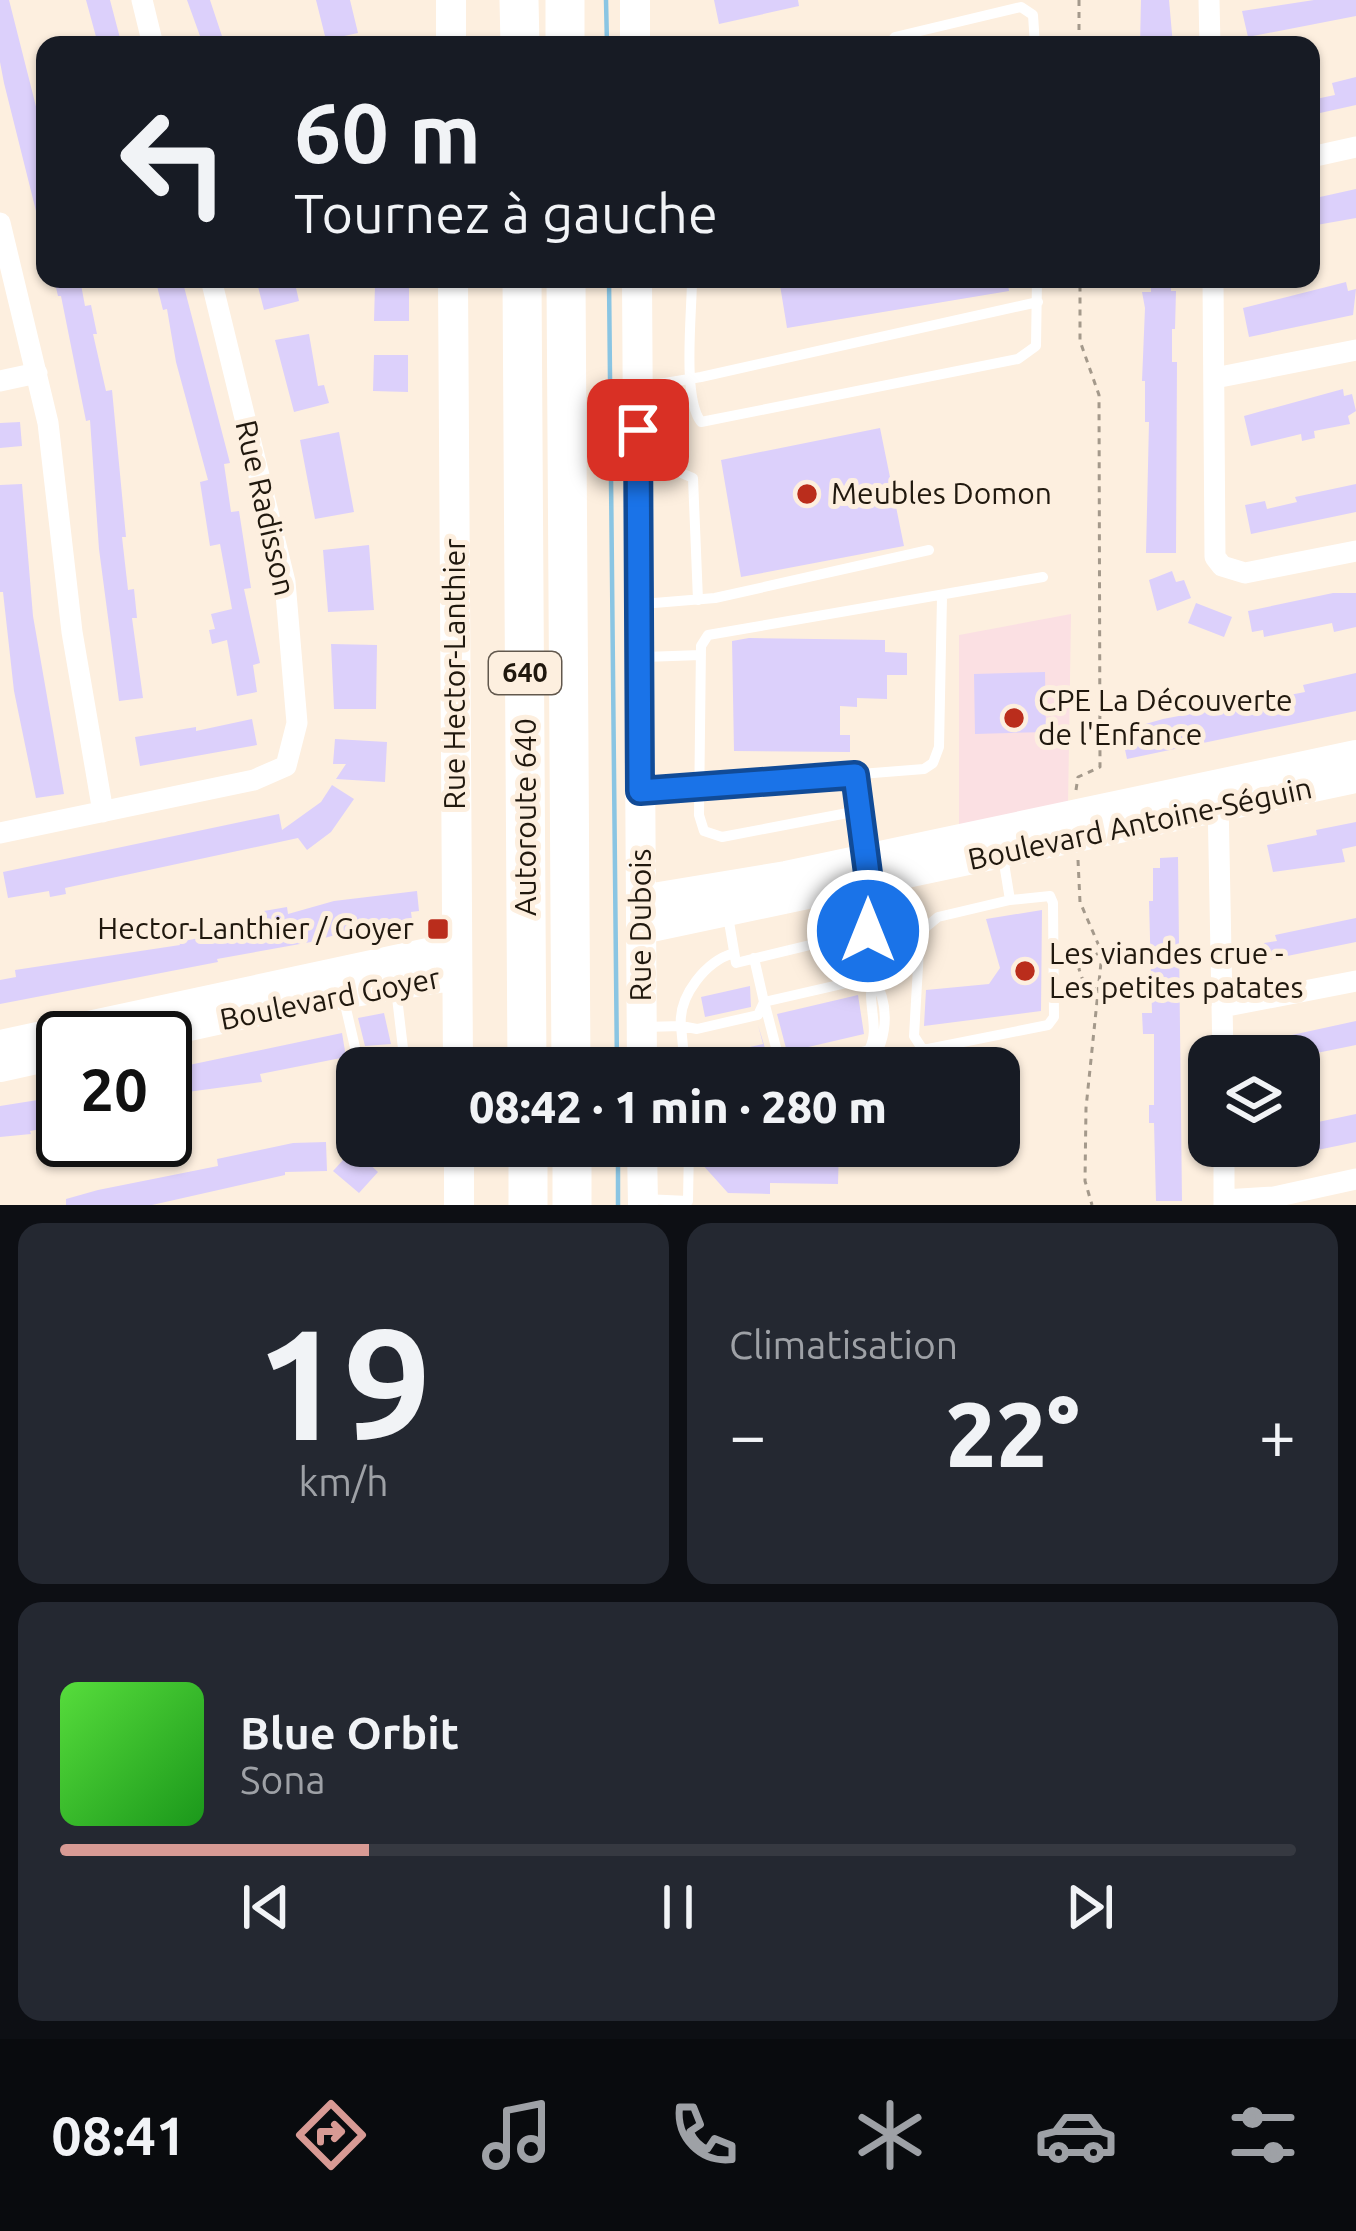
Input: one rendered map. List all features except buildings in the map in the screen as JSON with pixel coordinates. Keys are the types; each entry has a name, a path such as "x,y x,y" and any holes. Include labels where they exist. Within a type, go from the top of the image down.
{"highway":[{"path":"519,0 520,36"},
{"path":"565,0 565,36"},
{"name":"Autoroute 640","path":"521,288 527,1047"},
{"name":"Autoroute 640","path":"566,288 571,1047"},
{"path":"528,1167 528,1205"},
{"path":"572,1167 572,1205"}],"street":[{"path":"142,0 151,36"},
{"path":"451,0 451,36"},
{"path":"634,0 635,36"},
{"path":"1209,0 1210,36"},
{"path":"1320,155 1356,147"},
{"path":"0,223 48,423 72,632 103,812 0,833"},
{"name":"Rue Radisson","path":"103,812 254,781 286,766 297,723 285,582 213,288"},
{"name":"Rue Hector-Lanthier","path":"452,288 458,1047"},
{"name":"Rue Dubois","path":"637,288 642,1047"},
{"path":"1213,288 1213,553 1222,566 1245,573 1356,551"},
{"path":"1215,378 1356,350"},
{"path":"0,381 37,373"},
{"name":"Boulevard Antoine-Séguin","path":"641,915 1218,796 1356,755"},
{"name":"Boulevard Antoine-Séguin","path":"1218,796 1356,778"},
{"path":"1218,796 1223,1035"},
{"name":"Boulevard Antoine-Séguin","path":"641,915 727,913 868,870"},
{"name":"Boulevard Goyer","path":"192,1026 395,985 457,961"},
{"name":"Boulevard Goyer","path":"0,1045 457,961"},
{"path":"1222,1007 1356,981"},
{"path":"0,1067 36,1059"},
{"path":"459,1167 459,1205"},
{"path":"642,1167 643,1202"},
{"path":"1224,1167 1224,1203 1356,1180"}],"lane":[{"path":"899,36 1021,7 1033,16 1034,36"},
{"path":"692,288 691,379 695,416 701,422 1018,359 1036,346 1037,288"},
{"path":"638,387 1038,302"},
{"path":"638,473 679,472 693,478 698,600"},
{"path":"639,604 698,600 929,550"},
{"path":"858,811 714,837 700,824 701,646 715,632 1043,578"},
{"path":"640,791 924,769 933,763 939,747 942,597"},
{"path":"639,657 701,655"},
{"path":"855,775 868,870 870,1047"},
{"path":"1000,842 1010,900"},
{"path":"1041,895 1050,896 1053,903 1054,1017 1048,1025 923,1050 914,1036 920,932 938,917 1010,900 1041,895"},
{"path":"727,913 736,963 868,931"},
{"path":"684,1047 680,1012 686,998 714,961 734,953"},
{"path":"754,958 776,1047"},
{"path":"764,1002 873,977"},
{"path":"873,977 884,995 882,1047"},
{"path":"395,985 403,1047"},
{"path":"343,996 355,1047"},
{"path":"642,1027 697,1029 758,1015 764,1002"},
{"path":"688,1201 689,1167"},
{"path":"643,1202 702,1205"}],"path":[{"path":"1078,0 1079,36"},
{"path":"1080,288 1080,341 1099,395 1100,767 1078,777 1077,826 1080,902 1102,953 1086,1108 1084,1181 1092,1205"},
{"path":"1098,990 1082,978 1079,969 1084,958 1102,953"}],"shaded area":[{"name":"CPE La Découverte de l'Enfance","path":"1071,614 1068,804 959,826 959,635"}],"waterway":[{"path":"606,0 607,36"},
{"path":"609,288 617,1047"},
{"path":"618,1167 618,1205"}],"place":[{"name":"Meubles Domon","path":"807,494"},
{"name":"CPE La Découverte de l'Enfance","path":"1014,718"},
{"name":"Hector-Lanthier / Goyer","path":"438,929"},
{"name":"Les viandes crue - Les petites patates","path":"1025,971"}],"route":[{"path":"638,430 640,791 855,775 869,881 868,931"}]}
